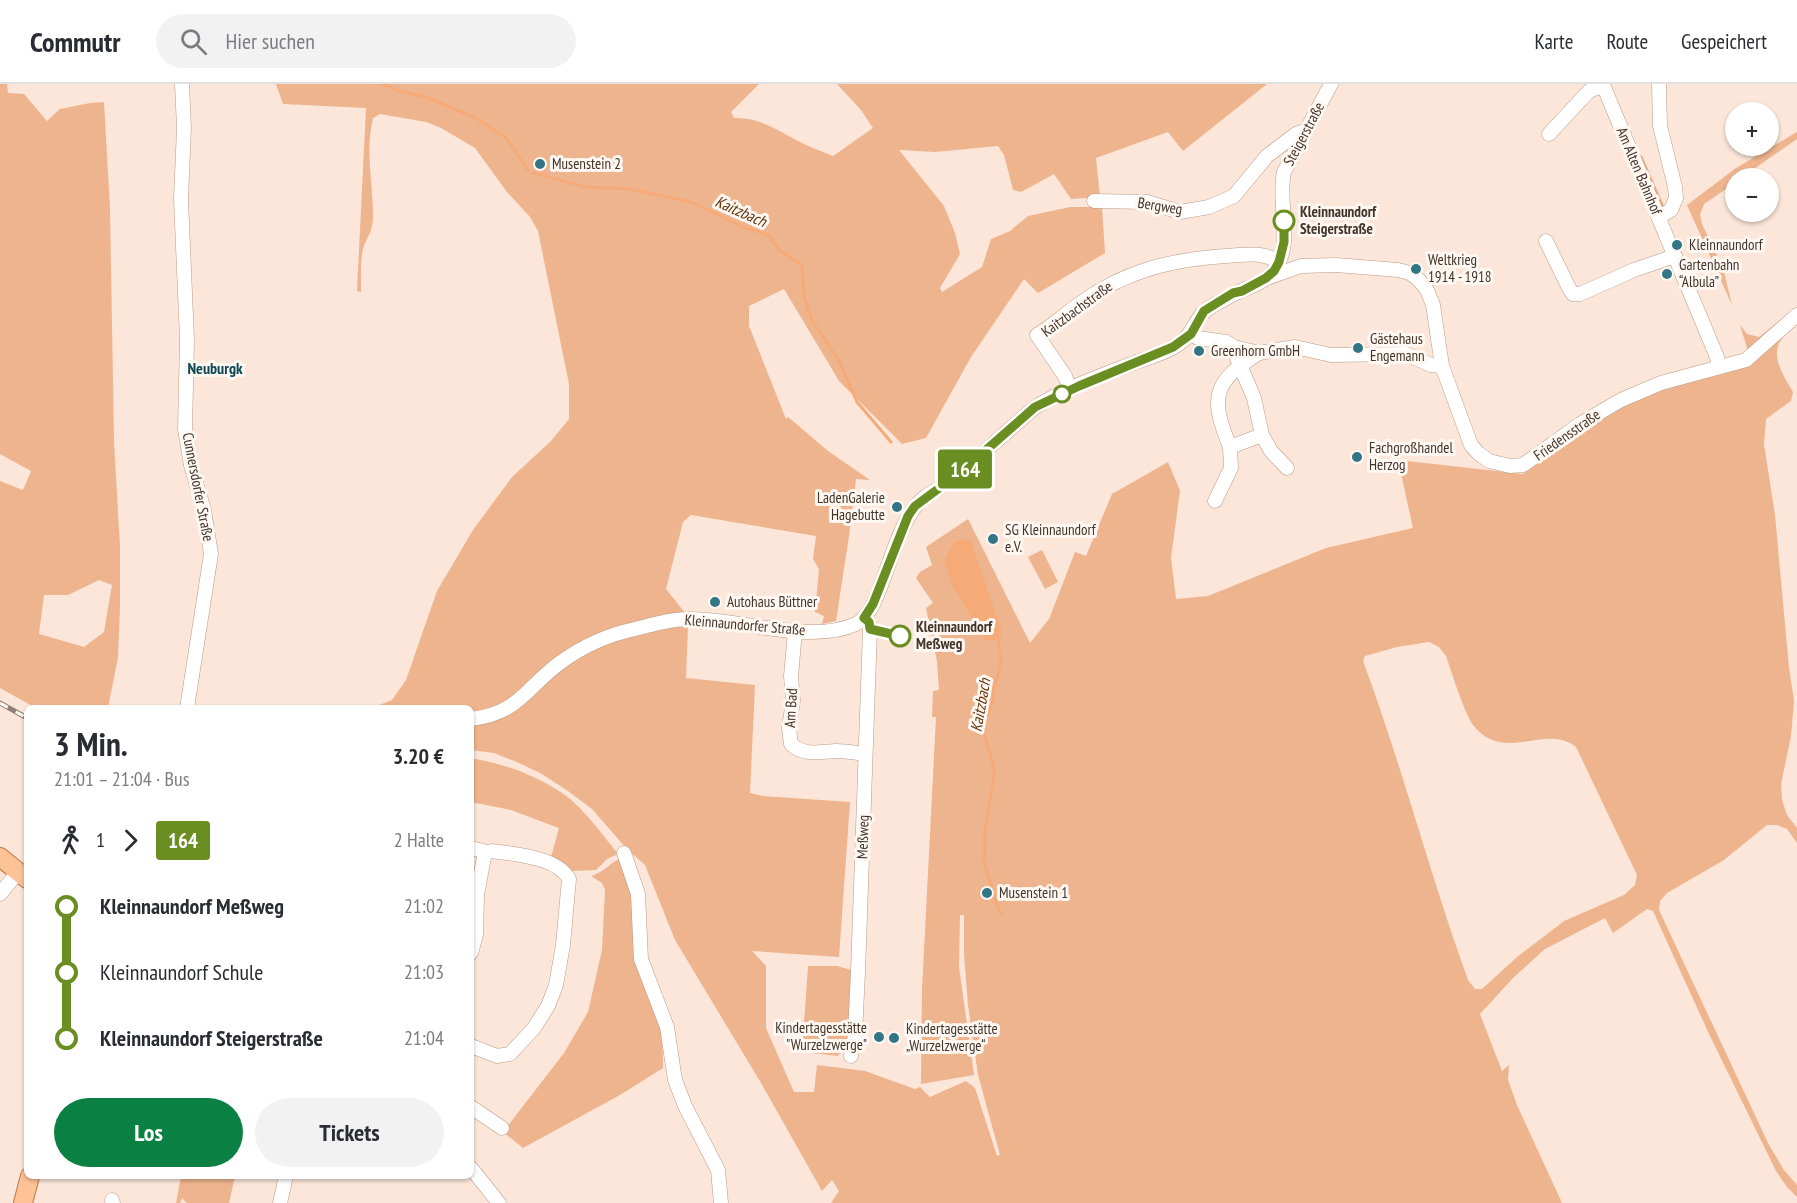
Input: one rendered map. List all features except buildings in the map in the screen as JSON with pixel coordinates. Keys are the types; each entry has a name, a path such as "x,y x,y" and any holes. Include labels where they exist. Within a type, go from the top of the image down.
{"main road":[{"path":"0,857 23,875"},
{"path":"23,1203 29,1179"}],"street":[{"name":"Cunnersdorfer Straße","path":"182,84 184,128 181,199 187,340 185,429 191,465 204,510 211,554 188,705"},
{"name":"Steigerstraße","path":"864,618 873,604 908,516 915,506 961,472 1035,407 1070,389 1173,347 1191,334 1204,311 1233,293 1242,291 1266,278 1274,271 1284,246 1283,177 1331,84"},
{"path":"1659,84 1660,126 1676,198 1671,210 1659,217"},
{"path":"1549,135 1589,90 1602,85"},
{"name":"Am Alten Bahnhof","path":"1602,85 1717,357 1719,368"},
{"name":"Bergweg","path":"1094,201 1147,202 1180,212 1209,207 1234,196 1267,156 1296,134 1301,132 1304,134"},
{"path":"1546,242 1574,294 1580,294 1634,270 1675,256"},
{"path":"1284,246 1301,266"},
{"name":"Kaitzbachstraße","path":"1070,389 1065,376 1037,335 1094,294 1131,274 1178,260 1259,253 1279,262"},
{"name":"Friedensstraße","path":"1266,278 1301,266 1389,269 1410,273 1427,290 1433,305 1442,366 1471,445 1489,461 1510,466 1523,465 1580,424 1621,400 1654,385 1719,368 1752,356 1797,315"},
{"path":"1191,334 1198,338 1226,342 1234,347 1259,353"},
{"path":"1234,347 1254,399 1262,435 1271,452 1287,468"},
{"path":"1215,501 1231,468 1230,447 1218,416 1218,397 1223,382 1240,364 1259,353 1295,347 1331,355 1406,354 1442,366"},
{"path":"1230,447 1262,435"},
{"name":"Kleinnaundorfer Straße","path":"474,718 497,714 506,709 523,697 558,663 589,643 630,630 687,619 795,631 833,630 850,626 864,618"},
{"name":"Meßweg","path":"851,1056 855,1035 858,972 870,629 869,622 864,618"},
{"name":"Am Bad","path":"795,631 791,676 793,701 789,728 790,744 795,749 806,752 834,751 866,754"},
{"path":"474,849 530,856 543,860 566,873 568,879 566,918 556,985 548,1006 534,1029 510,1054 503,1057 474,1047"},
{"path":"474,942 477,895 487,852"},
{"path":"624,853 638,894 640,958 667,1027 675,1080 685,1106 718,1170 721,1203"},
{"path":"0,894 23,875"},
{"path":"474,1109 502,1128"},
{"path":"474,1171 500,1198"},
{"path":"280,1203 285,1179"}],"shaded area":[{"path":"0,84 7,84 8,93 24,94 47,121 60,109 104,102 110,208 114,441 120,547 118,657 109,705 31,705 0,688 0,481 23,490 31,471 0,454","holes":["99,580 112,585 104,632 84,647 39,634 44,595 68,595"]},
{"path":"276,84 759,84 731,112 734,118 760,122 833,156 873,128 861,110 837,84 1267,84 1183,151 1168,132 1096,158 1100,197 1071,199 1054,174 1021,192 1013,190 1004,155 998,146 935,152 899,150 944,206 955,233 960,254 940,288 942,292 982,267 991,239 1010,231 1028,216 1070,207 1102,207 1105,253 1038,293 1024,279 971,357 926,438 902,444 839,381 784,289 749,306 749,326 786,419 788,417 828,451 870,480 856,479 836,621 822,624 824,616 815,612 819,569 813,559 816,536 691,515 683,522 666,589 686,614 688,627 686,678 755,685 750,793 763,796 850,802 839,957 752,951 766,966 766,1028 794,1092 814,1092 817,1065 865,1071 915,1089 920,1087 930,1097 966,1081 975,1088 997,1156 1000,1155 978,1075 968,1005 964,915 960,915 959,967 974,1075 921,1084 922,989 936,717 932,717 933,691 939,690 937,661 926,608 933,603 916,578 920,572 932,565 926,547 968,519 1030,643 1049,619 1075,552 1086,556 1112,494 1168,462 1180,491 1171,558 1176,599 1208,596 1326,548 1413,528 1398,460 1523,474 1570,436 1655,389 1751,361 1740,325 1747,334 1759,337 1797,307 1797,325 1787,333 1777,348 1782,373 1793,392 1791,401 1766,419 1764,444 1775,515 1794,701 1791,736 1781,784 1782,800 1787,815 1797,828 1797,843 1787,829 1777,825 1767,825 1724,860 1667,893 1660,901 1659,910 1769,1145 1784,1170 1797,1185 1797,1197 1776,1171 1709,1034 1653,911 1647,909 1613,933 1605,918 1545,949 1514,977 1480,1014 1502,1071 1509,1065 1508,1080 1517,1105 1562,1203 831,1203 839,1191 832,1180 822,1191 761,1083 675,940 645,865 626,848 592,809 568,791 519,763 494,753 474,750 474,705 380,705 392,700 406,680 437,591 473,530 512,477 550,442 569,419 569,384 538,231 530,217 507,192 475,148 441,128 426,122 380,114 373,118 369,155 373,220 363,250 361,292 357,291 366,108 283,104","holes":["1429,642 1439,647 1446,656 1470,719 1485,736 1498,742 1511,743 1552,739 1564,741 1576,747 1637,875 1635,885 1624,895 1564,921 1517,957 1482,989 1475,989 1468,980 1391,740 1363,661 1365,656 1397,647"]},
{"path":"1797,132 1797,139 1779,152 1779,143"},
{"path":"1756,156 1773,156 1755,168 1736,168"},
{"path":"1725,176 1725,190 1704,204 1700,215 1723,268 1732,305 1687,205"},
{"path":"964,539 971,541 1002,632 999,641 986,640 951,584 944,560 954,543"},
{"path":"1042,550 1058,582 1045,589 1028,557"},
{"path":"474,759 520,771 565,795 586,815 618,854 607,859 596,870 571,871 551,857 559,828 511,810 474,803"},
{"path":"622,857 634,890 636,937 634,960 638,961 662,1027 663,1068 620,1095 523,1148 503,1132 564,1053 588,1012 602,950 605,890 602,883 591,876"},
{"path":"808,966 837,966 851,970 848,1033 852,1034 838,1056 802,1052"},
{"path":"180,1179 234,1179 229,1203 187,1203 182,1198 180,1203 176,1203"}],"waterway":[{"name":"Kaitzbach","path":"382,84 402,92 426,97 479,120 506,138 528,170"},
{"path":"1641,157 1663,207"},
{"name":"Kaitzbach","path":"533,173 585,187 630,189 691,202 743,227 768,235 780,251 802,265 804,297 812,321 839,361 857,402 891,442"},
{"name":"Kaitzbach","path":"998,640 1001,659 984,733 994,767 985,832 984,863 999,911 1002,913"}],"railway":[{"path":"0,703 24,716"}],"bus line":[{"name":"164","path":"900,636 870,629 869,622 864,618 873,604 896,544 915,506 961,472 1035,407 1173,347 1191,334 1204,311 1233,293 1242,291 1266,278 1279,262 1284,242 1284,221"}],"place":[{"name":"Musenstein 2","path":"540,164"},
{"name":"Kleinnaundorf Steigerstraße","path":"1284,221"},
{"name":"Kleinnaundorf","path":"1677,245"},
{"name":"Weltkrieg 1914 - 1918","path":"1416,269"},
{"name":"Gartenbahn “Albula”","path":"1667,274"},
{"name":"Gästehaus Engemann","path":"1358,348"},
{"name":"Greenhorn GmbH","path":"1199,351"},
{"name":"Fachgroßhandel Herzog","path":"1357,457"},
{"name":"LadenGalerie Hagebutte","path":"897,507"},
{"name":"SG Kleinnaundorf e.V.","path":"993,539"},
{"name":"Autohaus Büttner","path":"715,602"},
{"name":"Kleinnaundorf Meßweg","path":"900,636"},
{"name":"Musenstein 1","path":"987,893"},
{"name":"Kindertagesstätte \"Wurzelzwerge\"","path":"879,1037"},
{"name":"Kindertagesstätte „Wurzelzwerge“","path":"894,1038"}],"district":[{"name":"Neuburgk","path":"215,368"}]}
